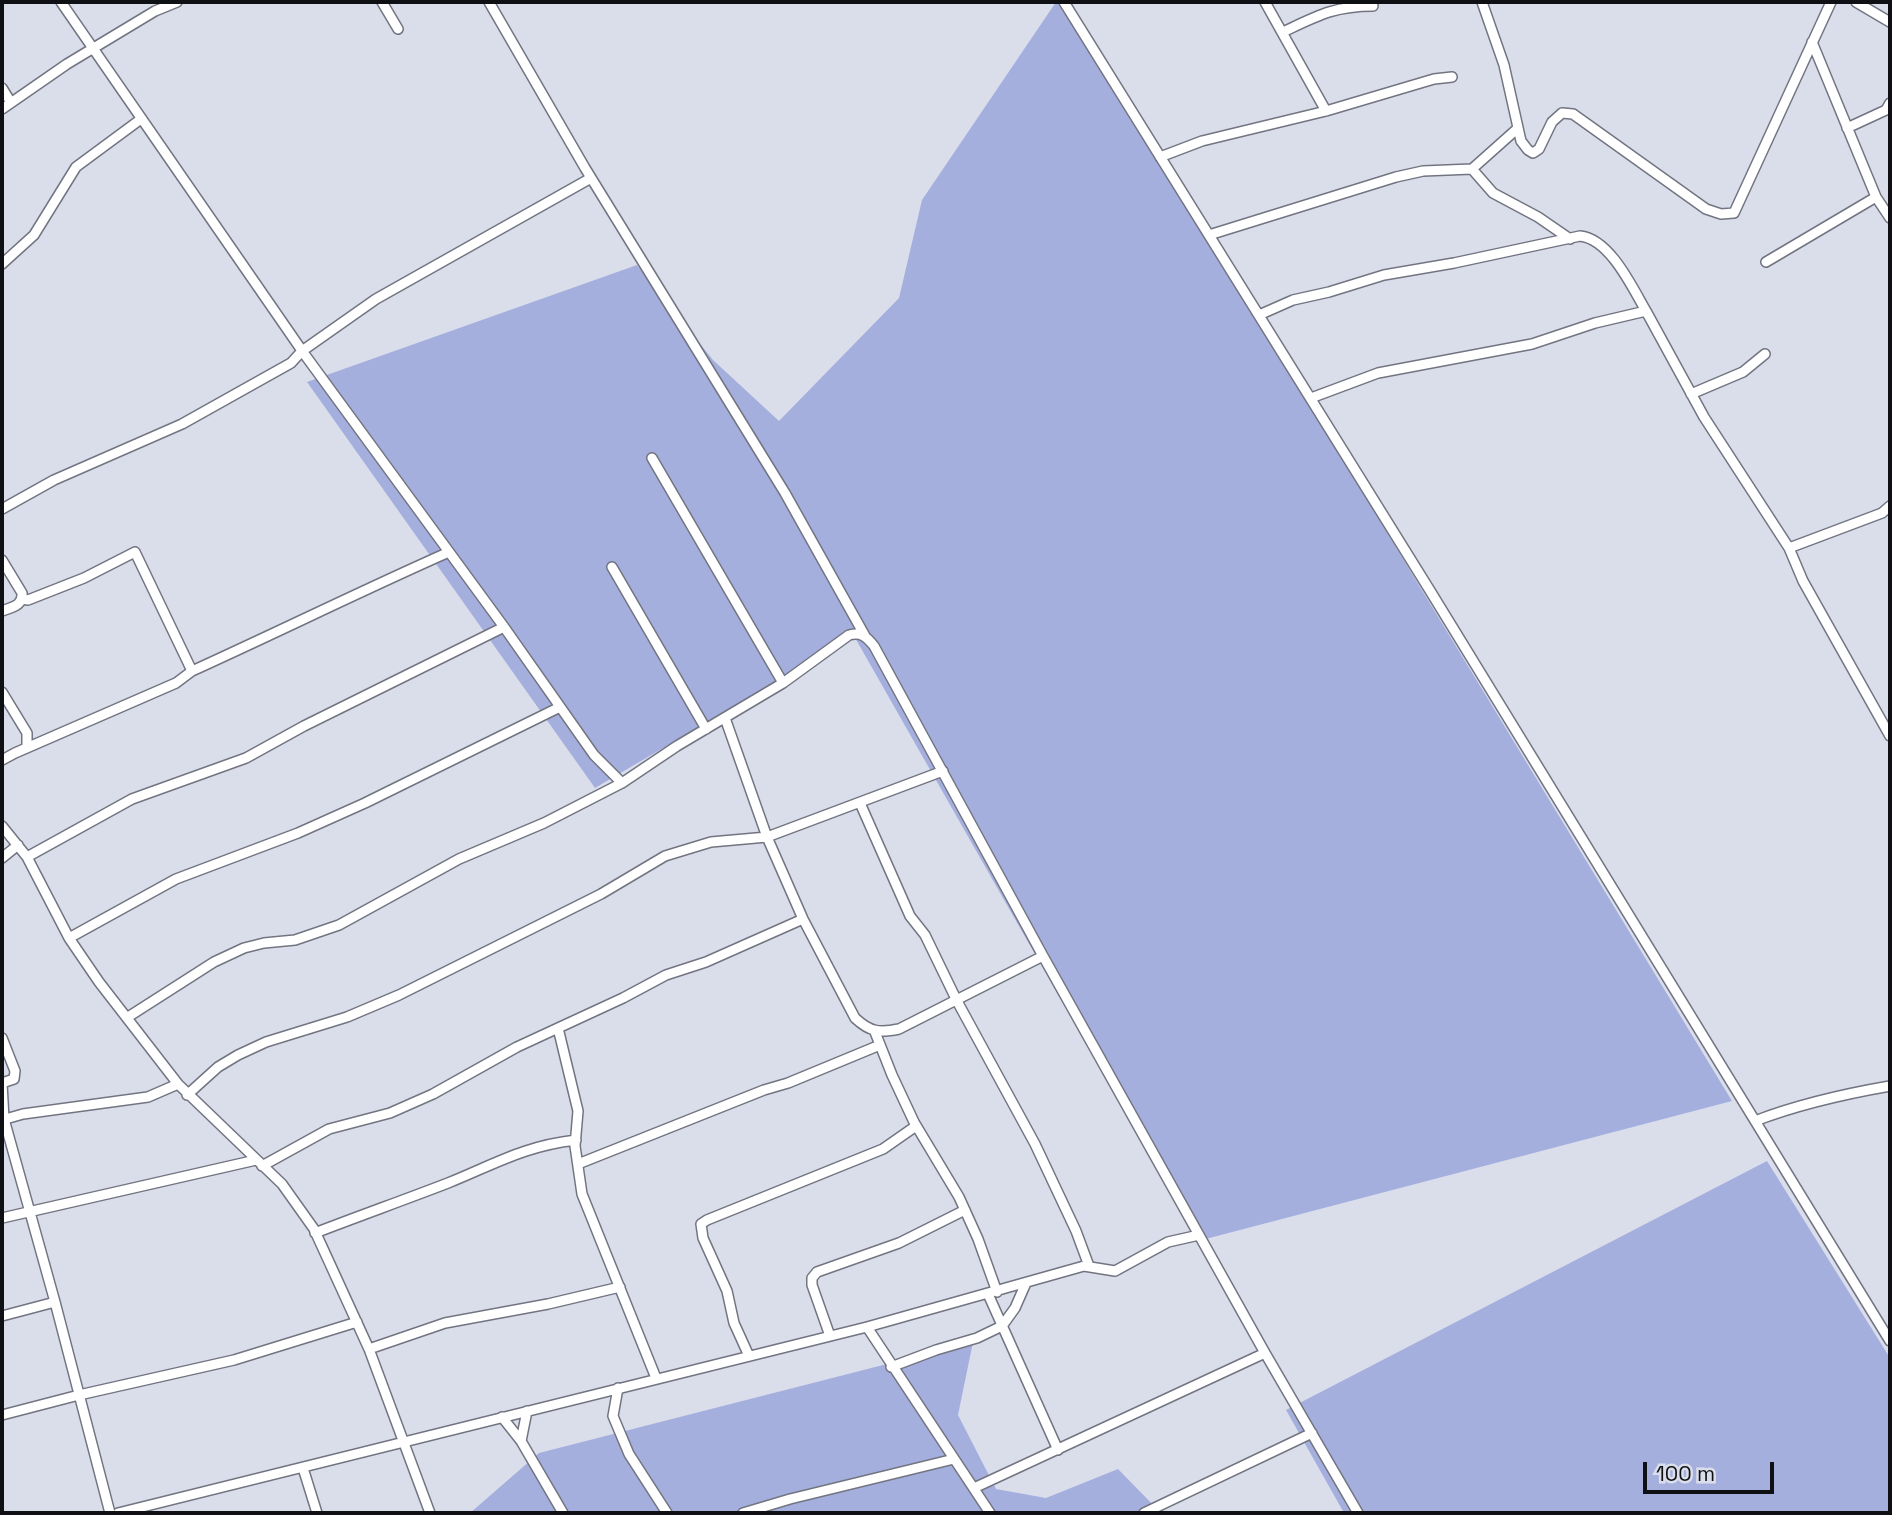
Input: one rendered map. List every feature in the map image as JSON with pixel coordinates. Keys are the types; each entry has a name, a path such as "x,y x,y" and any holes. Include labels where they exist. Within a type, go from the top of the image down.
{"street":[{"path":"61,2 302,351 504,626 594,755 622,783"},
{"path":"2,108 155,11 177,2"},
{"path":"382,2 398,29"},
{"path":"489,2 592,178 785,493 865,636 874,646 1043,956 1357,1513"},
{"path":"1064,2 1311,398 1890,1341"},
{"path":"1265,2 1326,111"},
{"path":"1482,2 1504,65 1521,141 1528,150 1533,153 1539,149 1552,122 1562,113 1573,114 1706,209 1721,214 1734,213 1831,2"},
{"path":"1856,2 1890,22"},
{"path":"1283,32 1331,10 1349,6 1373,6"},
{"path":"1812,42 1876,197 1890,218"},
{"path":"1160,157 1202,141 1326,111 1434,79 1452,77"},
{"path":"2,88 10,101"},
{"path":"1847,128 1886,110 1890,103"},
{"path":"2,264 34,235 76,167 141,118"},
{"path":"1209,235 1396,177 1423,171 1472,169 1518,128"},
{"path":"1472,169 1493,193 1569,236"},
{"path":"2,509 54,480 182,424 290,363 302,351 376,299 592,178"},
{"path":"1766,262 1876,197"},
{"path":"1259,315 1285,302 1384,275 1454,263 1569,236 1587,237 1612,256 1646,310 1691,394 1789,548 1802,581 1890,736"},
{"path":"1311,398 1378,373 1532,344 1595,323 1646,310"},
{"path":"1691,394 1743,372 1765,355"},
{"path":"652,458 783,683"},
{"path":"1789,548 1882,513 1890,506"},
{"path":"22,599 28,600 84,578 135,552 192,671"},
{"path":"2,760 176,683 192,671 314,615 336,602 449,552"},
{"path":"2,560 22,593 19,605 2,611"},
{"path":"612,567 646,630 706,729"},
{"path":"27,857 132,799 246,758 504,626"},
{"path":"128,1017 214,962 244,948 295,940 339,925 459,859 544,823 622,783 783,683 849,635 857,633 865,636"},
{"path":"2,692 27,733 27,747"},
{"path":"69,938 176,879 343,813 559,707"},
{"path":"725,718 767,837 803,919 855,1018 866,1029 875,1032 899,1029 1043,956"},
{"path":"187,1095 218,1067 238,1055 266,1042 346,1017 399,995 601,894 665,856 711,842 767,837 943,771"},
{"path":"860,803 910,916 925,935 957,1001 1035,1144 1072,1222 1089,1266"},
{"path":"2,826 27,857 69,938 99,982 187,1095 282,1184 315,1233 369,1349 430,1513"},
{"path":"2,858 18,845"},
{"path":"2,1218 259,1163 329,1129 390,1113 433,1094 473,1070 666,975 706,962 803,919"},
{"path":"558,1028 578,1111 576,1140 582,1194 656,1378"},
{"path":"875,1032 916,1126 965,1210 978,1238 1002,1326 1058,1450"},
{"path":"2,1038 15,1071 14,1079 2,1083 3,1120 55,1302 110,1513"},
{"path":"578,1164 880,1045"},
{"path":"3,1120 23,1114 148,1097 178,1084"},
{"path":"1755,1121 1784,1109 1847,1093 1890,1086"},
{"path":"749,1356 734,1323 727,1291 703,1238 701,1224 787,1186 883,1149 916,1126"},
{"path":"315,1233 455,1180 524,1150 576,1140"},
{"path":"830,1336 812,1285 812,1278 817,1272 899,1243 965,1210"},
{"path":"118,1513 866,1327 1089,1266 1111,1271 1121,1269 1168,1242 1199,1235"},
{"path":"891,1367 1002,1326 1016,1308 1026,1283"},
{"path":"369,1349 445,1323 560,1302 620,1287"},
{"path":"2,1316 55,1302"},
{"path":"2,1415 234,1360 357,1322"},
{"path":"866,1327 990,1513"},
{"path":"974,1489 1265,1353"},
{"path":"618,1388 613,1416 629,1454 667,1513"},
{"path":"521,1441 527,1411"},
{"path":"502,1417 521,1441 563,1513"},
{"path":"1144,1513 1312,1433"},
{"path":"743,1513 954,1459"},
{"path":"303,1468 317,1513"}],"shaded area":[{"path":"1056,2 1065,2 1732,1101 1198,1241 854,636 595,788 307,382 637,265 713,360 779,421 899,298 922,200"},
{"path":"1767,1161 1890,1358 1890,1513 1344,1513 1286,1410"},
{"path":"973,1342 958,1415 996,1489 1046,1498 1118,1469 1161,1513 470,1513 539,1453"}]}
